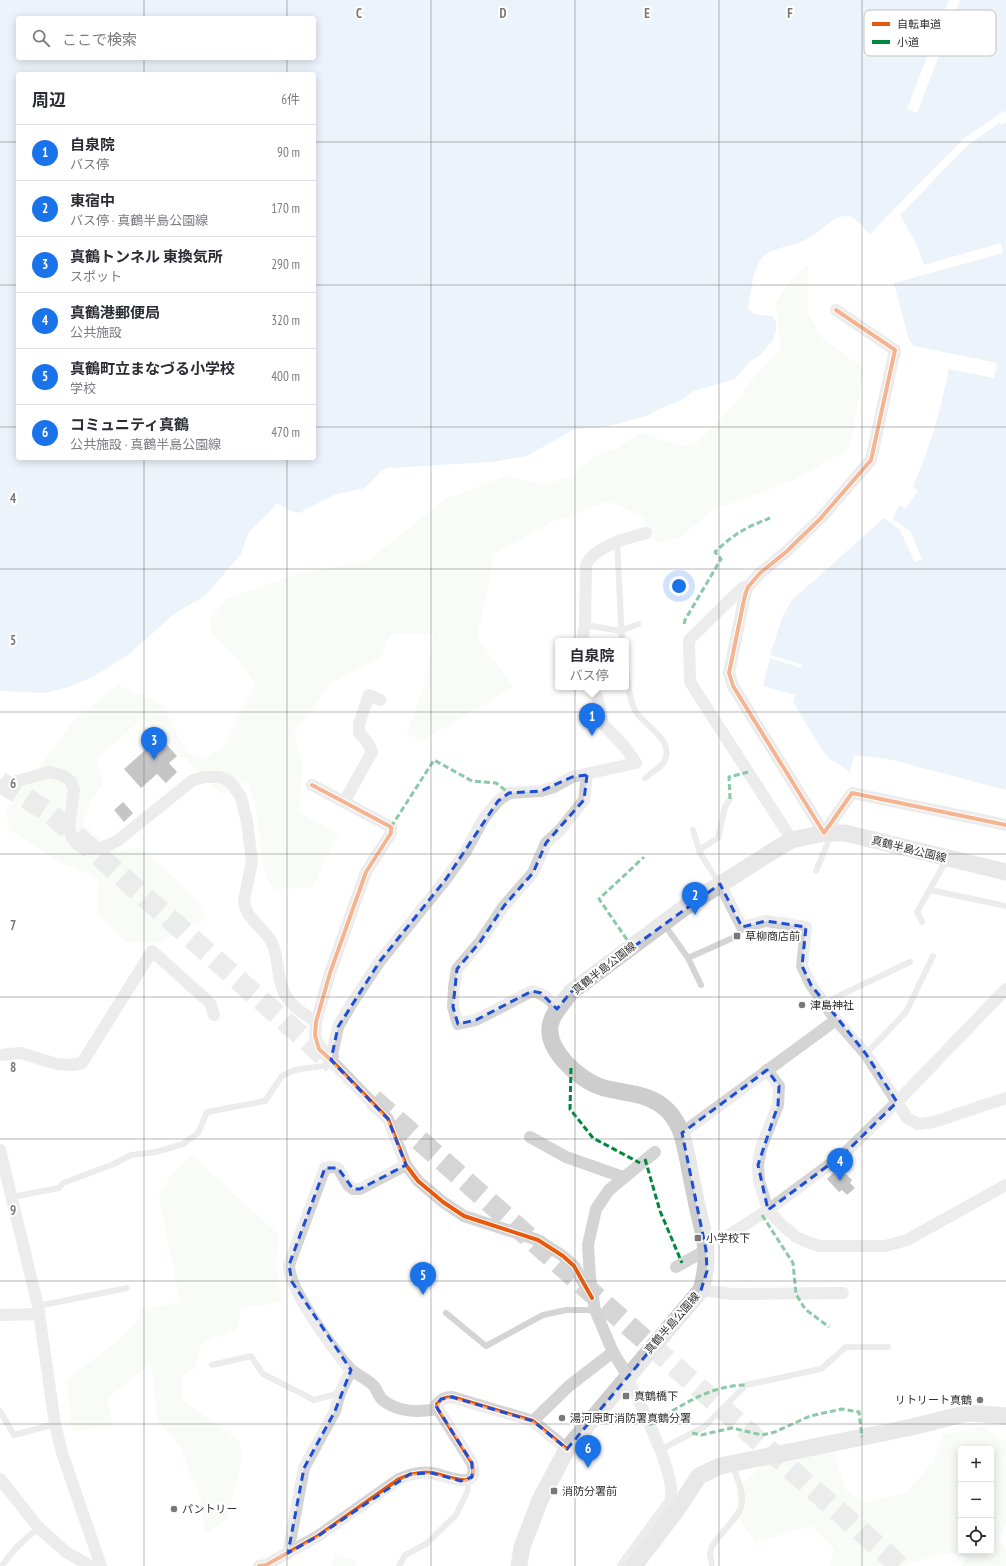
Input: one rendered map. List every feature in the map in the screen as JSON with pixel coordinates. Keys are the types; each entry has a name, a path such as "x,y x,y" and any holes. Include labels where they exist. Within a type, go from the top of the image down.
{"main road":[{"name":"真鶴半島公園線","path":"519,1566 522,1547 540,1500 567,1449 701,1290 707,1272 706,1250 682,1133 667,1110 654,1101 635,1093 600,1087 577,1072 561,1059 553,1046 551,1037 550,1023 557,1009 571,992 688,904 792,840 828,833 844,833 1006,872"},
{"path":"634,1566 678,1508 699,1476 720,1466 912,1427 968,1413 1006,1416"}],"street":[{"path":"836,310 895,350 871,460 820,519 786,552 760,573 748,587 744,595 729,673 733,686 828,833 852,792 1006,825"},
{"path":"582,638 586,566 589,558 617,540 646,533"},
{"path":"748,587 743,587 688,640 690,682 792,840"},
{"path":"331,1060 338,1026 352,1003 380,961 399,939 466,851 484,818 498,801 509,793 541,791 554,787 572,777 636,764 625,746 603,724 597,697 592,690"},
{"path":"344,802 372,752 368,742 359,733 359,724 369,695 380,700"},
{"path":"0,786 49,772 62,775 71,781 74,790 69,828 73,839 79,846 88,849 101,848 116,841 193,780 213,776 220,777 230,782 241,797 248,830 252,861 244,900 245,907 248,915 268,936 273,944 281,985 285,995 292,1004 316,1022"},
{"path":"557,1009 552,1001 541,993 532,991 476,1020 458,1024 453,1007 454,987 457,969 480,942 504,906 533,873 546,842 561,829 584,800 587,775"},
{"path":"312,785 390,827 391,833 366,872 330,973 316,1022 315,1035 319,1049 388,1119 406,1165 418,1181 443,1202 464,1216 538,1240 563,1256 574,1266 592,1298"},
{"path":"720,884 742,927 766,921 806,927 802,966 810,985 836,1020 866,1054 907,1118 918,1124 934,1122 1006,1098"},
{"path":"0,1055 20,1053 57,1064 72,1065 82,1062 152,951 210,1003 214,1015"},
{"path":"724,1238 768,1210 845,1153 897,1102 1006,989"},
{"path":"682,1133 836,1020"},
{"path":"767,1070 779,1086 778,1105 761,1148 758,1165 759,1181 768,1210 796,1237 819,1246 884,1246 907,1240 1006,1185"},
{"path":"530,1137 566,1157 623,1177"},
{"path":"0,1150 38,1310 55,1424 62,1453 101,1566"},
{"path":"623,1566 671,1498 671,1483 660,1450 639,1401 624,1370 613,1352 595,1310 592,1298 588,1245 596,1208 608,1190 655,1152"},
{"path":"406,1165 360,1189 352,1190 338,1168 325,1168 289,1265 289,1273 292,1282 315,1321 338,1355 351,1370 374,1387 378,1396 399,1409 417,1412 438,1409"},
{"path":"676,1267 706,1250"},
{"path":"701,1290 732,1294 843,1293"},
{"path":"0,1315 38,1310"},
{"path":"533,1421 569,1386 613,1352"},
{"path":"288,1553 304,1468 335,1411 340,1393 351,1370"},
{"path":"258,1566 266,1565 318,1536 394,1482 410,1474 432,1473 460,1481 468,1480 472,1477 474,1470 472,1463 438,1409 437,1404 441,1399 446,1397 452,1397 533,1421 567,1449"},
{"path":"0,1479 39,1528 66,1552 83,1564"}],"lane":[{"path":"617,540 622,638"},
{"path":"584,625 621,631 638,624"},
{"path":"629,686 635,712 665,743 667,752 664,762 645,778"},
{"path":"699,850 718,838 725,807 730,799"},
{"path":"693,830 699,850 720,884"},
{"path":"816,871 828,833"},
{"path":"922,922 917,912 947,859"},
{"path":"930,890 1006,906"},
{"path":"664,923 688,958 701,985"},
{"path":"688,958 737,936 742,927"},
{"path":"866,1054 906,1012 933,956"},
{"path":"824,1003 910,962"},
{"path":"12,1197 59,1188 63,1183 114,1164 131,1155 156,1152 183,1144 198,1133 207,1112 265,1101 282,1076 294,1070 323,1066 331,1060"},
{"path":"38,1310 127,1288"},
{"path":"446,1313 486,1346 543,1315 566,1310 595,1310"},
{"path":"660,1450 704,1427 746,1385 821,1369 846,1347 888,1347"},
{"path":"212,1365 251,1356 263,1374 314,1400 340,1393"},
{"path":"0,1411 14,1435 55,1424"},
{"path":"712,1566 710,1553 719,1536 735,1519 741,1506 741,1487 731,1463"},
{"path":"399,1566 405,1555 426,1544 456,1515 468,1490 468,1480"},
{"path":"2,1566 20,1542 39,1528"}],"highlighted area":[{"path":"587,775 584,800 546,843 533,873 504,906 480,942 457,969 453,1007 458,1024 476,1020 532,991 541,993 557,1009 571,992 720,884 742,927 766,921 806,927 802,966 811,985 866,1054 897,1102 845,1153 768,1210 758,1165 778,1105 779,1086 767,1070 682,1133 706,1250 707,1271 701,1290 567,1449 533,1421 452,1397 441,1399 436,1406 472,1463 472,1477 461,1481 432,1473 410,1474 318,1536 288,1553 304,1468 335,1411 351,1370 292,1282 289,1265 325,1168 338,1168 353,1189 360,1189 406,1165 388,1119 331,1060 338,1027 380,961 446,879 498,801 509,793 541,791 572,777"}],"shaded area":[{"path":"808,265 808,313 822,338 864,369 850,448 794,480 713,510 679,538 657,543 641,515 607,501 582,512 554,521 493,554 487,595 477,637 513,687 421,741 407,733 424,687 433,634 391,634 379,658 329,684 294,734 303,761 299,813 338,833 312,888 273,889 264,871 255,804 247,781 223,794 197,771 143,718 96,760 104,782 89,803 83,825 119,852 140,847 197,899 205,920 157,942 127,943 97,914 99,878 62,863 8,829 7,810 75,719 118,685 162,704 187,753 203,758 224,747 255,685 243,664 212,633 210,620 226,599 297,574 369,560 444,500 505,476 544,485 571,476 597,455 616,449 640,433 680,446 697,443 738,401 750,382 780,349 776,303 791,279"},
{"path":"192,1156 279,1235 276,1265 282,1301 267,1305 241,1307 237,1329 202,1343 194,1369 182,1375 183,1401 239,1440 242,1459 227,1519 204,1534 201,1501 180,1446 157,1420 151,1363 108,1398 112,1425 72,1432 67,1380 111,1346 135,1325 140,1310 180,1302 159,1196 171,1175"},
{"path":"982,1427 1006,1441 1006,1524 998,1537 1006,1549 1006,1566 961,1566 967,1557 943,1552 905,1566 828,1566 835,1550 812,1526 755,1542 738,1516 737,1490 764,1464 832,1449 847,1492 863,1503 906,1493 932,1463 944,1434"},
{"path":"335,1555 355,1561 356,1566 332,1566"}],"water":[{"path":"0,0 1006,0 1006,114 1004,111 963,139 870,234 853,218 846,216 841,217 832,221 806,239 796,244 774,250 762,258 754,275 748,308 754,314 772,316 776,322 776,331 773,340 759,356 750,361 735,379 694,391 680,401 663,407 649,415 606,427 575,429 527,456 492,462 388,468 381,471 365,488 334,495 299,513 288,510 278,503 248,533 241,554 206,595 174,614 128,655 96,675 72,686 45,693 0,691"},
{"path":"1000,122 1002,125 1006,122 1006,790 888,759 854,755 850,772 831,760 822,750 793,702 795,695 763,686 770,658 801,668 803,665 770,655 782,618 792,600 884,518 900,530 915,562 922,559 910,531 892,519 900,505 905,509 918,491 913,486 925,457 934,428 949,369 994,378 997,363 914,346 909,341 894,283 1003,253 1001,243 924,265 917,245 900,215 967,146"}],"pier":[{"path":"949,0 960,0 956,10 945,10"},
{"path":"927,56 939,56 917,113 907,109"}],"building":[{"path":"160,737 177,756 169,763 177,772 166,783 157,774 141,788 124,769"},
{"path":"123,802 133,813 124,822 114,810"},
{"path":"839,1167 852,1180 850,1183 855,1188 847,1195 842,1190 839,1192 827,1179"}],"tunnel":[{"path":"0,782 47,811 65,826 333,1064"},
{"path":"373,1099 900,1566"}],"marked path":[{"path":"684,624 721,559 715,552 741,532 770,518"},
{"path":"391,827 434,760 472,781 496,783 509,793"},
{"path":"730,799 729,777 748,772"},
{"path":"632,947 599,899 644,857"},
{"path":"571,1068 570,1109 593,1138 640,1163"},
{"path":"645,1159 660,1211 682,1263"},
{"path":"762,1215 793,1263 796,1294 805,1309 829,1327"},
{"path":"649,1425 683,1404 707,1393 733,1386 746,1385"},
{"path":"692,1433 701,1435 732,1428 762,1435 775,1432 810,1416 842,1409 859,1412 862,1437"}],"cycle path":[{"path":"836,310 895,350 871,460 820,519 786,552 760,573 748,587 745,595 729,673 733,686 824,833 852,793 1006,825"},
{"path":"312,785 391,827 391,833 366,872 330,973 316,1022 315,1035 319,1049 388,1119 406,1165 418,1181 443,1202 464,1216 538,1240 563,1256 574,1266 592,1298"},
{"path":"259,1566 266,1565 318,1536 403,1477 423,1472 461,1480 472,1478 472,1463 438,1409 437,1404 445,1398 452,1397 533,1421 567,1449"}],"place":[{"name":"自泉院","path":"592,736"},
{"name":"真鶴トンネル 東換気所","path":"154,760"},
{"name":"東宿中","path":"695,915"},
{"name":"草柳商店前","path":"737,936"},
{"name":"津島神社","path":"802,1005"},
{"name":"真鶴港郵便局","path":"840,1181"},
{"name":"小学校下","path":"698,1238"},
{"name":"真鶴町立まなづる小学校","path":"423,1295"},
{"name":"真鶴橋下","path":"626,1396"},
{"name":"リトリート真鶴","path":"980,1400"},
{"name":"湯河原町消防署真鶴分署","path":"562,1418"},
{"name":"コミュニティ真鶴","path":"588,1468"},
{"name":"消防分署前","path":"554,1491"},
{"name":"パントリー","path":"174,1509"}]}
